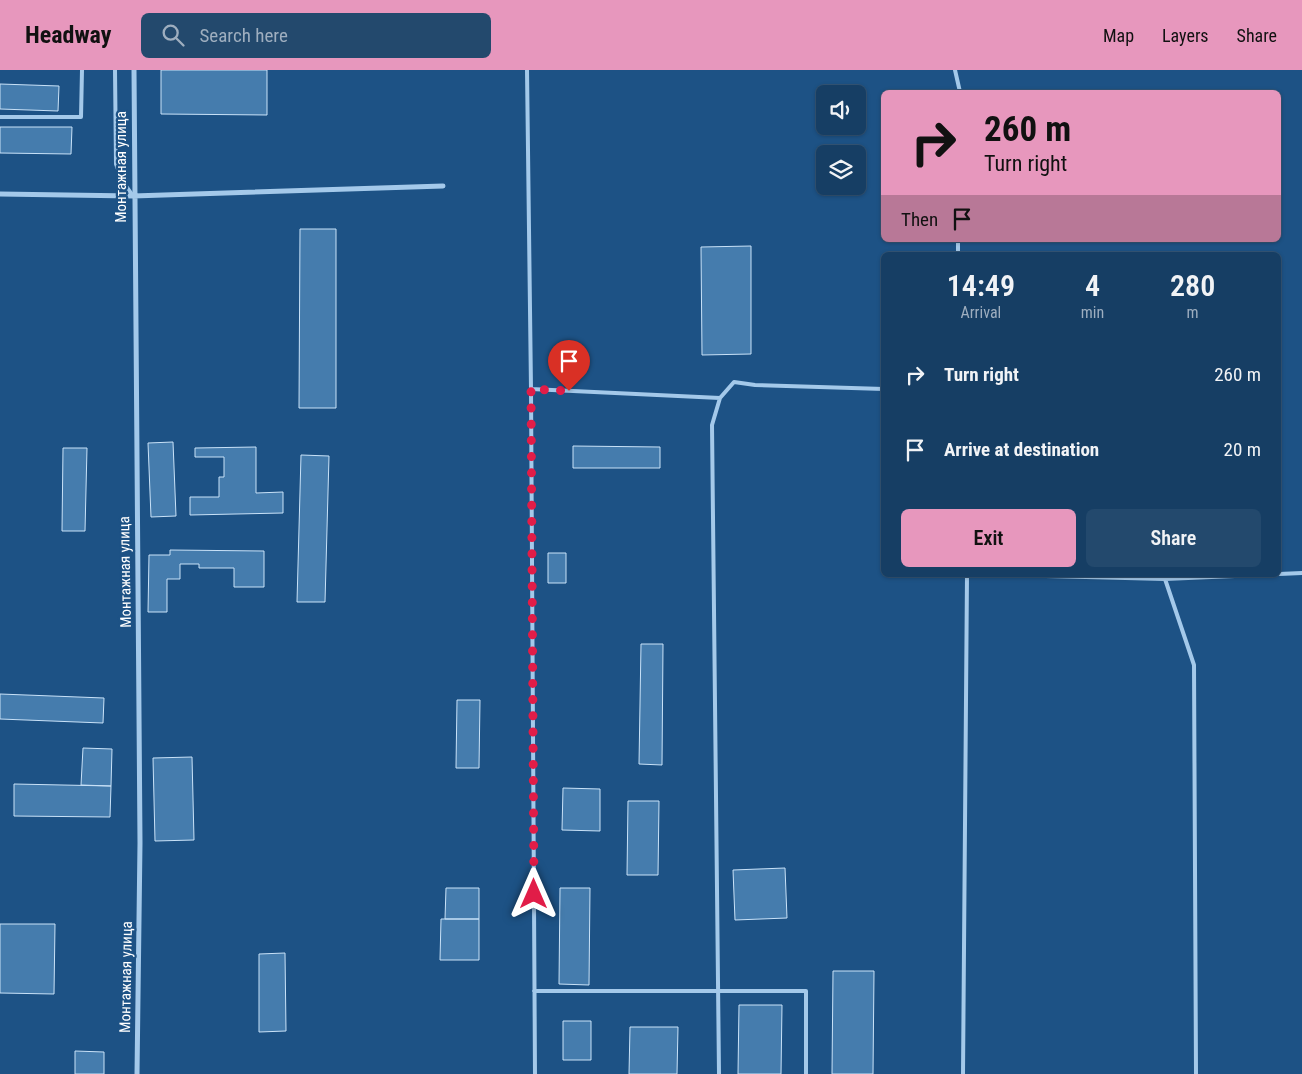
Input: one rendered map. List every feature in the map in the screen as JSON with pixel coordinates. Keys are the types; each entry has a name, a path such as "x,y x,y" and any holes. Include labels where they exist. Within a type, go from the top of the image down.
{"street":[{"name":"Монтажная улица","path":"134,70 133,196 140,833 137,1074"},
{"path":"0,194 133,196 443,186"}],"lane":[{"path":"0,116 81,117 82,70"},
{"path":"115,70 116,164 123,182 133,196"},
{"path":"527,70 535,1074"},
{"path":"955,70 960,90"},
{"path":"719,1074 712,425 720,398 734,382 755,385 881,389"},
{"path":"531,389 720,398"},
{"path":"1281,574 1302,573"},
{"path":"963,1074 967,577"},
{"path":"1088,577 1165,579 1212,577"},
{"path":"1162,577 1165,579 1194,665 1196,1074"},
{"path":"534,991 806,991 806,1074"}],"building":[{"path":"161,70 267,70 267,115 161,114"},
{"path":"0,84 59,86 58,111 0,109"},
{"path":"0,127 72,127 71,154 0,153"},
{"path":"300,229 336,229 336,408 299,408"},
{"path":"751,246 751,354 702,355 701,247"},
{"path":"173,442 176,516 151,517 148,443"},
{"path":"573,446 660,447 660,468 573,468"},
{"path":"256,447 256,493 283,492 283,513 190,515 190,497 219,497 219,477 224,477 224,457 195,457 195,448"},
{"path":"63,448 87,448 85,531 62,531"},
{"path":"301,455 329,456 325,602 297,602"},
{"path":"170,550 264,551 264,587 234,587 234,568 199,568 199,564 180,564 180,579 167,579 167,612 148,612 149,555 170,555"},
{"path":"548,553 566,553 566,583 548,583"},
{"path":"641,644 663,644 662,765 639,764"},
{"path":"0,694 104,698 103,723 0,719"},
{"path":"457,700 480,700 479,768 456,768"},
{"path":"83,748 112,749 111,786 81,785"},
{"path":"192,757 194,840 155,841 153,758"},
{"path":"14,784 111,786 110,817 14,816"},
{"path":"563,788 600,789 600,831 562,830"},
{"path":"628,801 659,801 658,875 627,875"},
{"path":"785,868 787,918 735,920 733,870"},
{"path":"446,888 479,888 479,919 445,919"},
{"path":"560,888 590,888 589,985 559,984"},
{"path":"441,919 479,919 479,960 440,960"},
{"path":"0,924 55,924 54,994 0,993"},
{"path":"285,953 286,1031 259,1032 259,954"},
{"path":"833,971 874,971 873,1074 832,1074"},
{"path":"739,1005 782,1005 781,1074 738,1074"},
{"path":"563,1021 591,1021 591,1060 563,1060"},
{"path":"630,1027 678,1027 677,1074 629,1074"},
{"path":"75,1051 104,1052 104,1074 75,1074"}],"route":[{"path":"534,894 531,389 569,391"}]}
